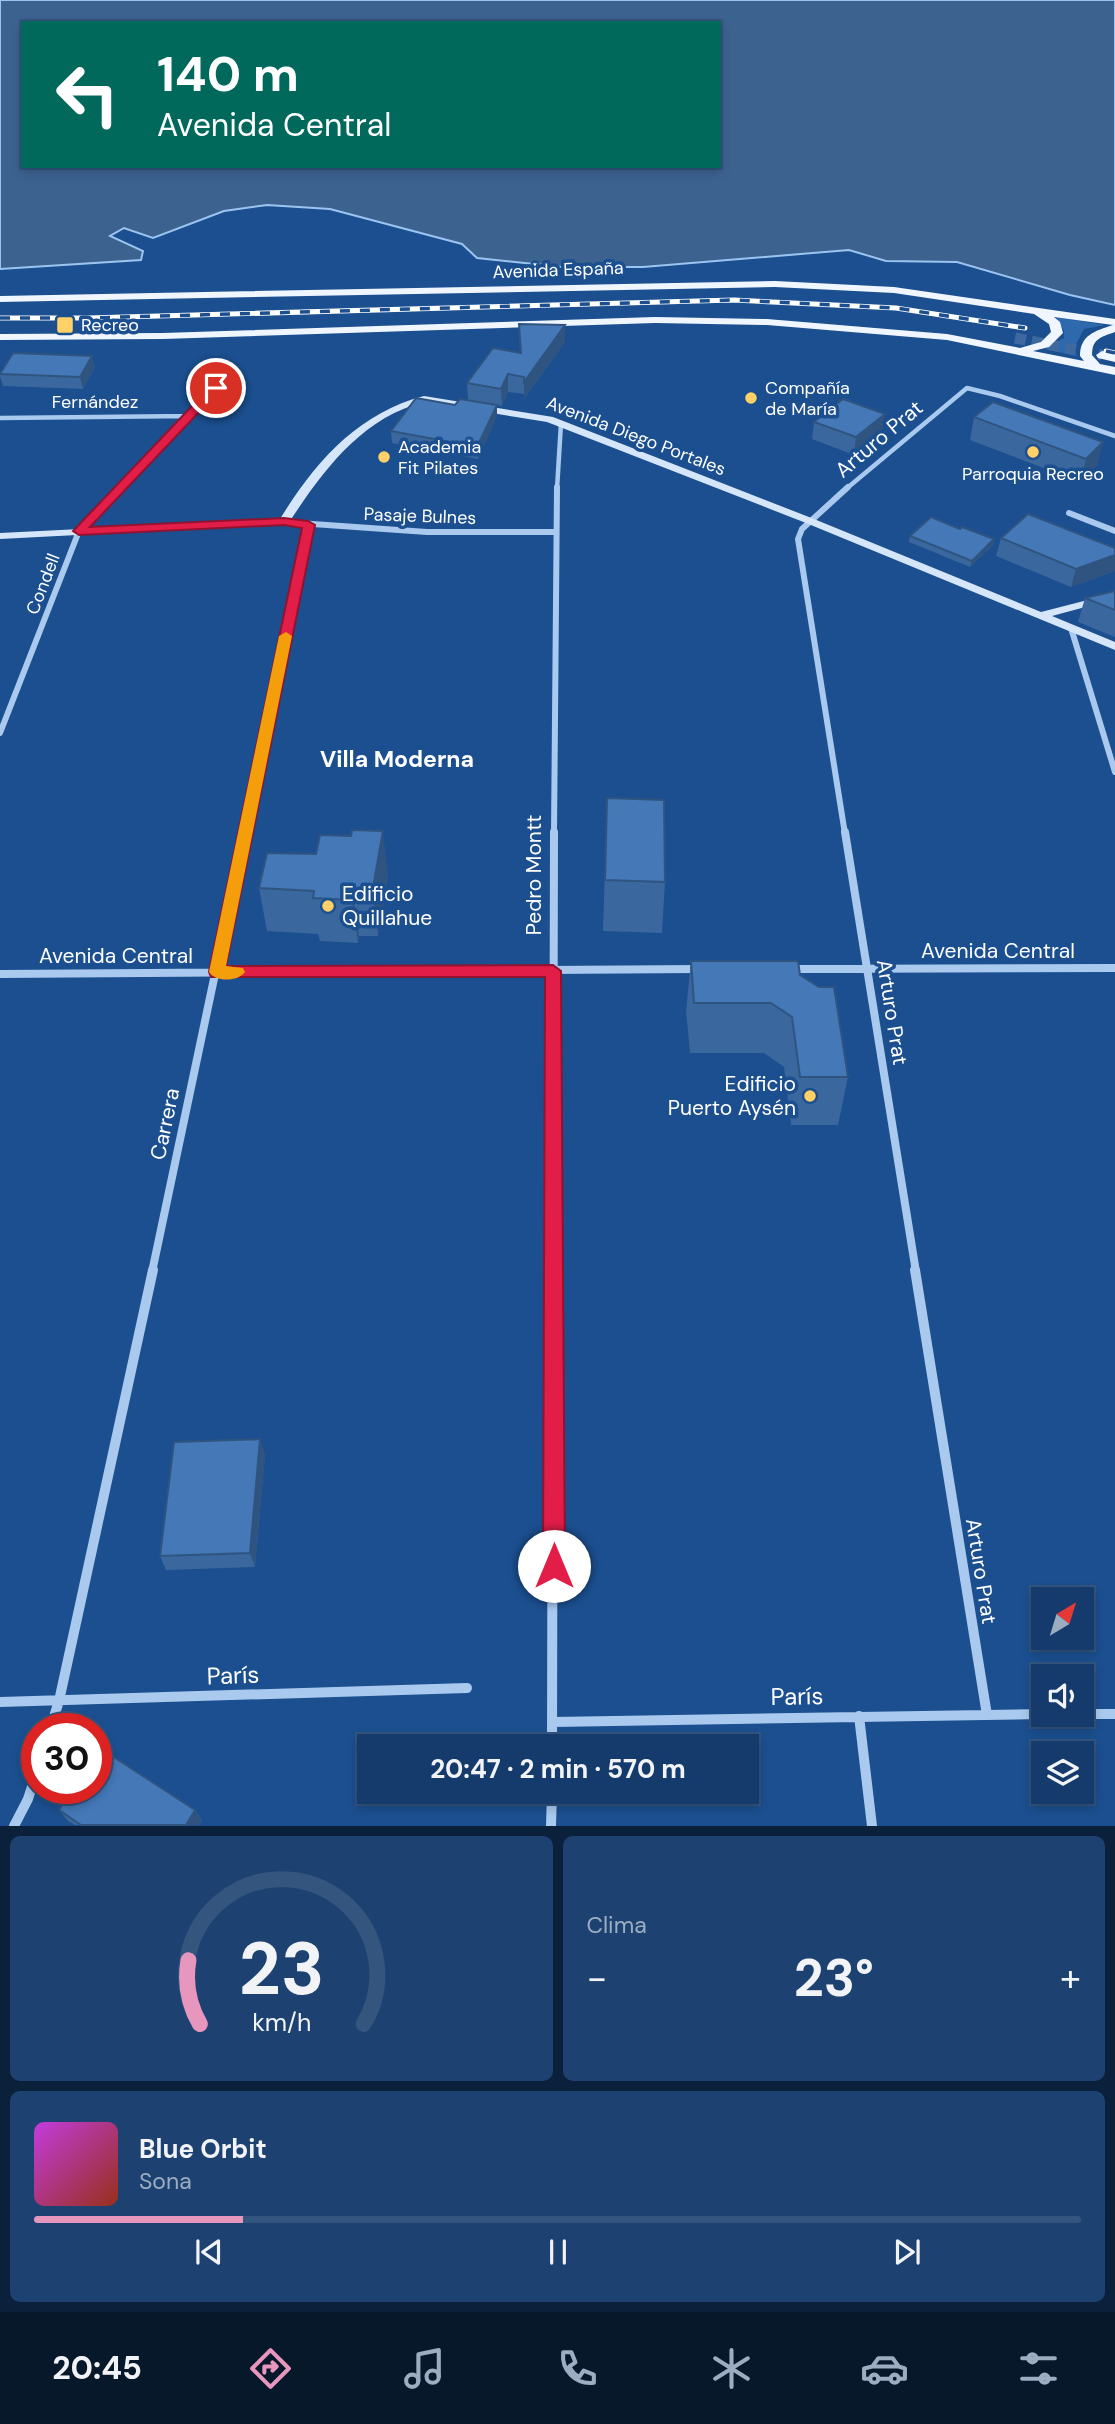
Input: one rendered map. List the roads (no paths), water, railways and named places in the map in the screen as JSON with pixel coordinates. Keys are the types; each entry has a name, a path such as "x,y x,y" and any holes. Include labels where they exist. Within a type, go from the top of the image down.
{"main road":[{"name":"Avenida España","path":"0,299 775,284 894,290 1115,322"},
{"path":"0,337 163,336 655,320 821,324 1045,345 1058,333 1057,327 1049,317 1032,309"},
{"path":"655,320 675,313 834,314"},
{"path":"910,321 1099,361 1115,358"},
{"path":"1115,328 1094,335 1086,345 1086,356 1115,371"}],"street":[{"name":"Condell","path":"0,733 79,531 230,373"},
{"name":"Arturo Prat","path":"987,1714 798,540 810,521 967,388 1000,396 1115,436"},
{"name":"Avenida Diego Portales","path":"284,522 327,461 363,429 412,400 424,399 529,414 561,423 810,521 1115,646"},
{"name":"Fernández","path":"0,418 190,416"},
{"name":"Pedro Montt","path":"552,1734 555,531 561,423"},
{"path":"1069,513 1115,531"},
{"path":"0,536 284,522"},
{"name":"Pasaje Bulnes","path":"284,522 427,532 555,531"},
{"name":"Carrera","path":"55,1713 217,972 308,525"},
{"path":"1041,616 1115,596"},
{"path":"1072,628 1115,772"},
{"name":"Avenida Central","path":"788,969 1115,968"},
{"name":"Avenida Central","path":"0,974 714,969"},
{"name":"París","path":"0,1702 467,1688"},
{"name":"París","path":"553,1721 1031,1714"},
{"path":"1094,1714 1115,1714"},
{"path":"859,1716 872,1825"},
{"path":"14,1825 25,1804"},
{"path":"551,1825 552,1804"}],"tunnel":[{"path":"1015,338 1102,355"}],"railway":[{"path":"0,318 88,318 734,300 896,308 1025,328"},
{"path":"1106,351 1115,353"}],"place":[{"name":"Recreo","path":"65,325"},
{"name":"Compañía de María","path":"751,398"},
{"name":"Parroquia Recreo","path":"1033,452"},
{"name":"Academia Fit Pilates","path":"384,457"},
{"name":"Edificio Quillahue","path":"328,906"},
{"name":"Edificio Puerto Aysén","path":"810,1096"}],"district":[{"name":"Villa Moderna","path":"397,759"}]}
